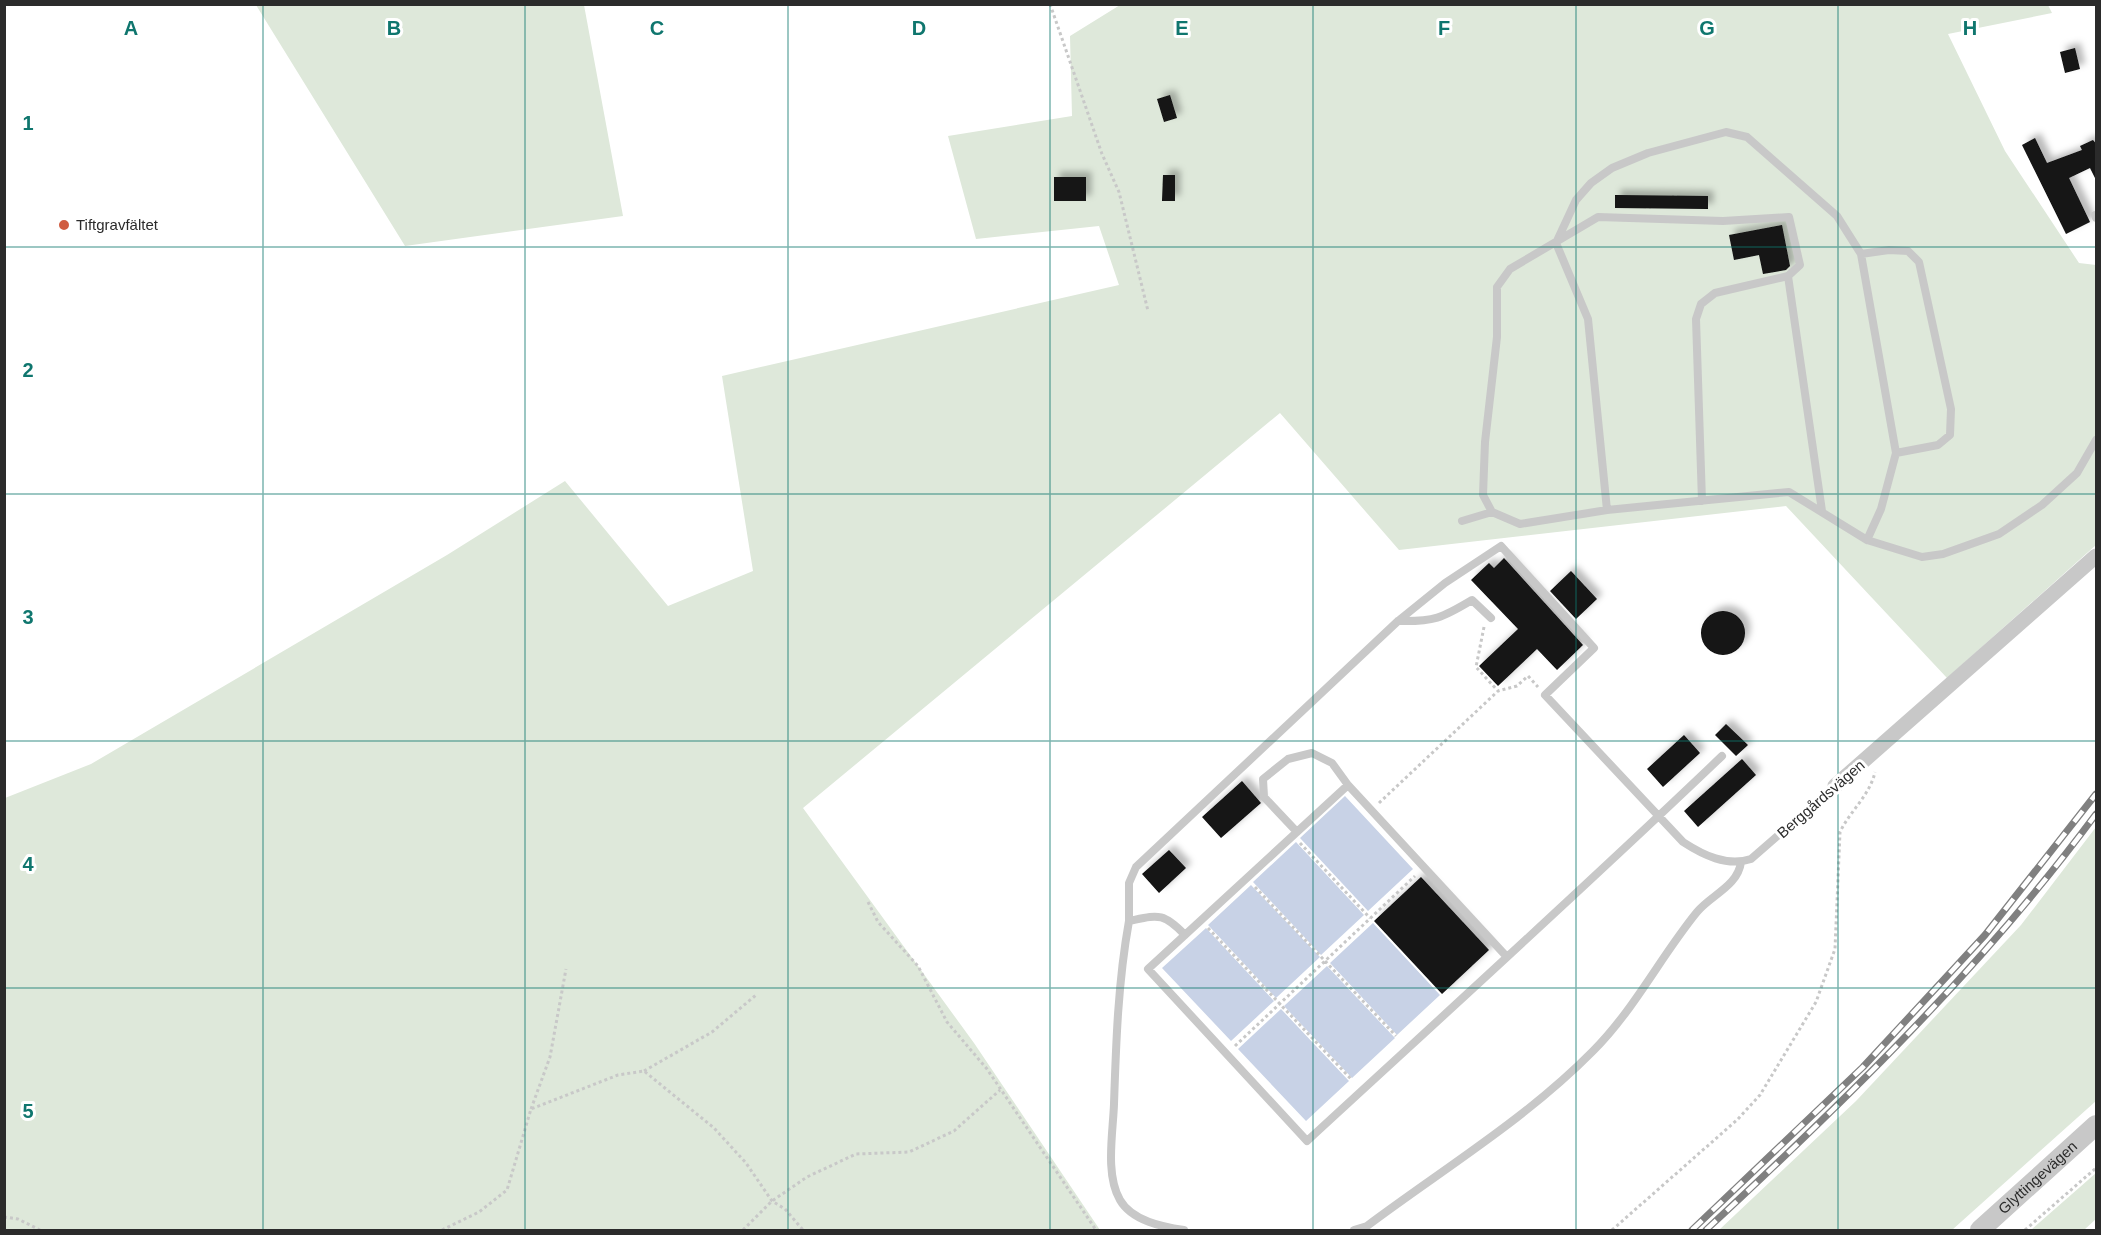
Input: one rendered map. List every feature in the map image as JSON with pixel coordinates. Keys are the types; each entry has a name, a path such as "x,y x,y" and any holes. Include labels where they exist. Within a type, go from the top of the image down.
{"street":[{"name":"Berggårdsvägen","path":"1835,786 2097,556"},
{"name":"Glyttingevägen","path":"1980,1230 2097,1125"}],"lane":[{"path":"1607,510 1588,319 1556,243 1576,200 1591,183 1612,168 1648,153 1726,132 1747,137 1837,216 1860,254 1896,453 1881,509 1868,540"},
{"path":"1702,501 1696,319 1701,304 1715,293 1788,276 1800,265 1789,217 1723,221 1598,217 1510,269 1497,287 1497,337 1485,441 1483,495 1492,512 1520,524 1607,510 1702,501 1789,492 1868,540 1922,557 1943,554 1999,534 2042,505 2077,473 2097,440"},
{"path":"1860,254 1889,250 1908,251 1919,262 1951,409 1950,435 1938,445 1896,453"},
{"path":"1788,276 1822,511"},
{"path":"1462,521 1492,512"},
{"path":"1184,1230 1158,1226 1134,1214 1120,1200 1113,1177 1112,1150 1119,993 1129,921 1129,883 1136,867 1398,621 1444,583 1501,546 1594,648 1545,695 1683,842 1702,854 1725,861 1741,862 1735,878 1698,910 1595,1049 1551,1090 1483,1144 1367,1227 1354,1230"},
{"path":"1398,621 1429,622 1448,615 1472,600 1491,618"},
{"path":"1297,836 1264,797 1263,779 1287,759 1312,753 1332,763 1348,785 1507,957"},
{"path":"1348,785 1297,836 1148,969 1307,1141 1722,756"},
{"name":"Berggårdsvägen","path":"1741,862 1761,852 1835,786"},
{"path":"1129,921 1158,915 1170,919 1185,935"}],"path":[{"path":"1050,4 1102,154 1119,192 1148,311"},
{"path":"1491,618 1483,627 1476,667 1498,691"},
{"path":"1372,810 1498,691 1517,686 1528,676 1545,695"},
{"path":"1612,1230 1737,1120 1760,1095 1816,1002 1835,949 1840,832 1848,816 1872,785 1880,748"},
{"path":"1297,836 1370,918"},
{"path":"1227,1054 1425,867"},
{"path":"1252,883 1396,1036"},
{"path":"868,902 879,922 918,966 947,1022 987,1069 1096,1230"},
{"path":"1207,926 1351,1079"},
{"path":"442,1230 480,1212 507,1190 531,1109 550,1057 566,969"},
{"path":"531,1109 618,1075 644,1071 712,1032 756,995"},
{"path":"644,1071 714,1128 746,1163 772,1201 785,1209 803,1230"},
{"path":"743,1230 772,1201 807,1177 856,1154 909,1152 954,1131 1000,1090"},
{"path":"2025,1230 2097,1168"},
{"path":"4,1218 18,1219 40,1230"}],"green space":[{"path":"256,5 584,5 623,216 405,246"},
{"path":"1120,5 2048,5 2052,13 1948,34 2005,151 2079,263 2096,265 2096,545 1947,678 1786,506 1399,550 1280,413 803,808 974,1043 1100,1230 5,1230 5,798 91,764 447,555 565,481 668,606 753,571 722,376 1119,285 1099,226 976,239 948,136 1072,116 1070,36"},
{"path":"2096,827 2096,1101 1952,1230 1719,1230 1856,1101 2021,925"},
{"path":"2096,1173 2096,1219 2084,1230 2031,1230"}],"water":[{"path":"1345,796 1413,869 1368,911 1300,838"},
{"path":"1296,842 1364,915 1321,955 1253,882"},
{"path":"1251,885 1320,957 1276,998 1208,925"},
{"path":"1373,923 1440,995 1397,1035 1330,963"},
{"path":"1206,928 1274,1001 1231,1041 1162,968"},
{"path":"1327,966 1395,1038 1352,1078 1284,1006"},
{"path":"1281,1009 1349,1081 1306,1121 1238,1049"}],"building":[{"path":"2075,48 2080,69 2065,73 2060,52"},
{"path":"1170,95 1177,118 1164,122 1157,99"},
{"path":"2035,138 2047,163 2082,150 2080,146 2093,140 2097,145 2097,182 2090,168 2069,178 2090,222 2066,234 2022,145"},
{"path":"1163,175 1175,175 1175,201 1162,201"},
{"path":"1054,177 1086,177 1086,201 1054,201"},
{"path":"1615,195 1708,196 1708,209 1615,208"},
{"path":"1782,225 1790,266 1786,270 1763,274 1759,255 1734,260 1729,235"},
{"path":"1504,558 1583,645 1557,670 1537,649 1498,686 1479,666 1518,629 1471,580 1489,563 1494,568"},
{"path":"1571,571 1597,599 1576,619 1550,591"},
{"path":"1723,611 1738,618 1745,633 1738,648 1723,655 1708,648 1701,633 1708,618"},
{"path":"1726,724 1748,745 1736,756 1715,735"},
{"path":"1684,735 1700,753 1663,787 1647,769"},
{"path":"1742,759 1756,775 1698,827 1684,811"},
{"path":"1242,781 1261,803 1221,838 1202,817"},
{"path":"1169,850 1186,868 1159,893 1142,874"},
{"path":"1421,877 1489,950 1442,994 1374,921"}],"railway":[{"path":"1692,1230 1863,1067 1985,935 2096,794"},
{"path":"1706,1230 1810,1132 1911,1031 2007,926 2096,814"}],"place":[{"name":"Tiftgravfältet","path":"64,225"}]}
